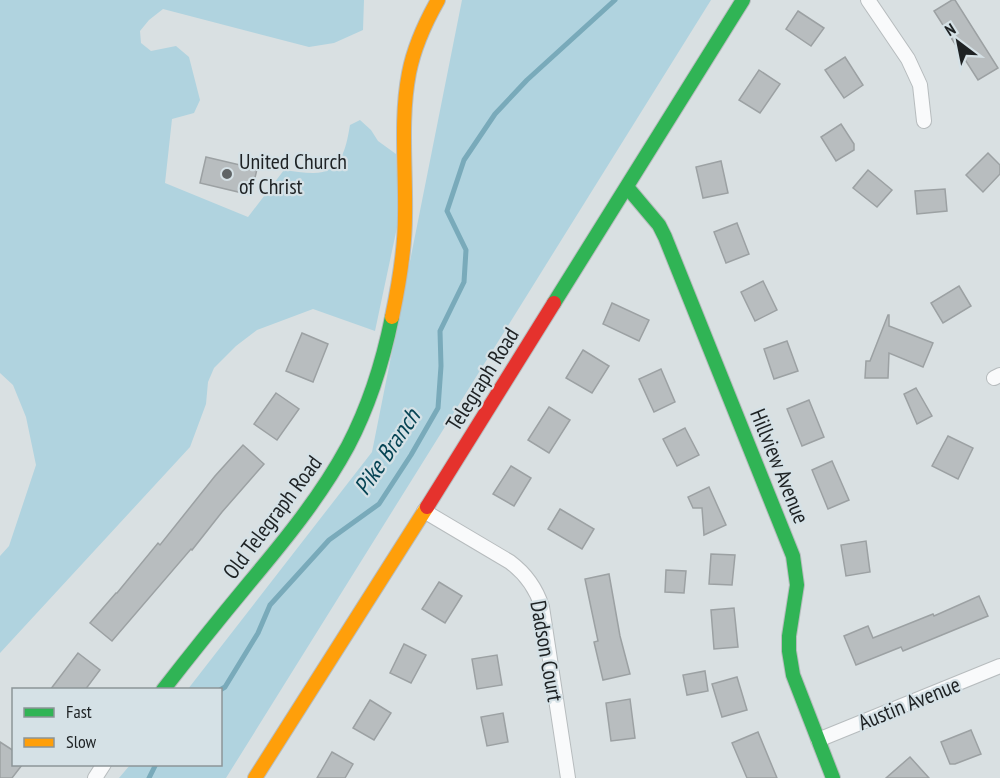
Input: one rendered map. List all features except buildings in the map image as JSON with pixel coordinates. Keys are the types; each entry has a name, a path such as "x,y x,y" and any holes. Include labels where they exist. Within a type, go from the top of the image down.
{"street":[{"name":"Old Telegraph Road","path":"165,688 308,510 331,477 364,412 383,354 402,261 406,215 404,128 407,83 418,39 438,0"},
{"name":"Telegraph Road","path":"255,778 743,0"},
{"path":"868,0 908,59 920,85 924,121"},
{"name":"Hillview Avenue","path":"627,187 659,225 665,237 793,556 797,585 789,636 793,675 833,778"},
{"name":"Dadson Court","path":"424,511 515,566 530,580 542,607 568,778"},
{"name":"Austin Avenue","path":"818,740 1000,666"}],"shaded area":[{"path":"0,0 364,0 363,30 334,43 309,47 163,9 140,31 141,43 151,51 176,46 189,57 200,100 194,113 172,119 165,183 248,217 284,170 323,172 336,164 347,142 350,125 360,120 371,130 378,141 396,154 399,218 375,331 313,309 257,330 236,346 214,368 208,382 206,404 190,447 0,653 0,556 9,546 36,465 26,417 13,385 0,373"},
{"path":"462,0 711,0 226,778 119,778 129,766 222,766 222,688 189,688 372,452"}],"waterway":[{"name":"Pike Branch","path":"222,689 258,633 270,605 329,540 379,504 438,408 441,366 440,331 464,282 466,250 447,211 464,160 495,114 527,80 615,0"},
{"name":"Pike Branch","path":"149,778 155,766"}],"traffic: fast":[{"path":"554,303 743,0"},
{"path":"627,187 659,225 665,237 793,556 797,585 789,636 793,675 833,778"},
{"path":"165,688 289,534 337,464 356,431 369,399 380,367 392,317"}],"traffic: slow":[{"path":"392,317 404,241 406,90 417,45 438,0"},
{"path":"255,778 427,507"}],"traffic: jam":[{"path":"427,507 554,303"}],"place":[{"name":"United Church of Christ","path":"227,174"}]}
